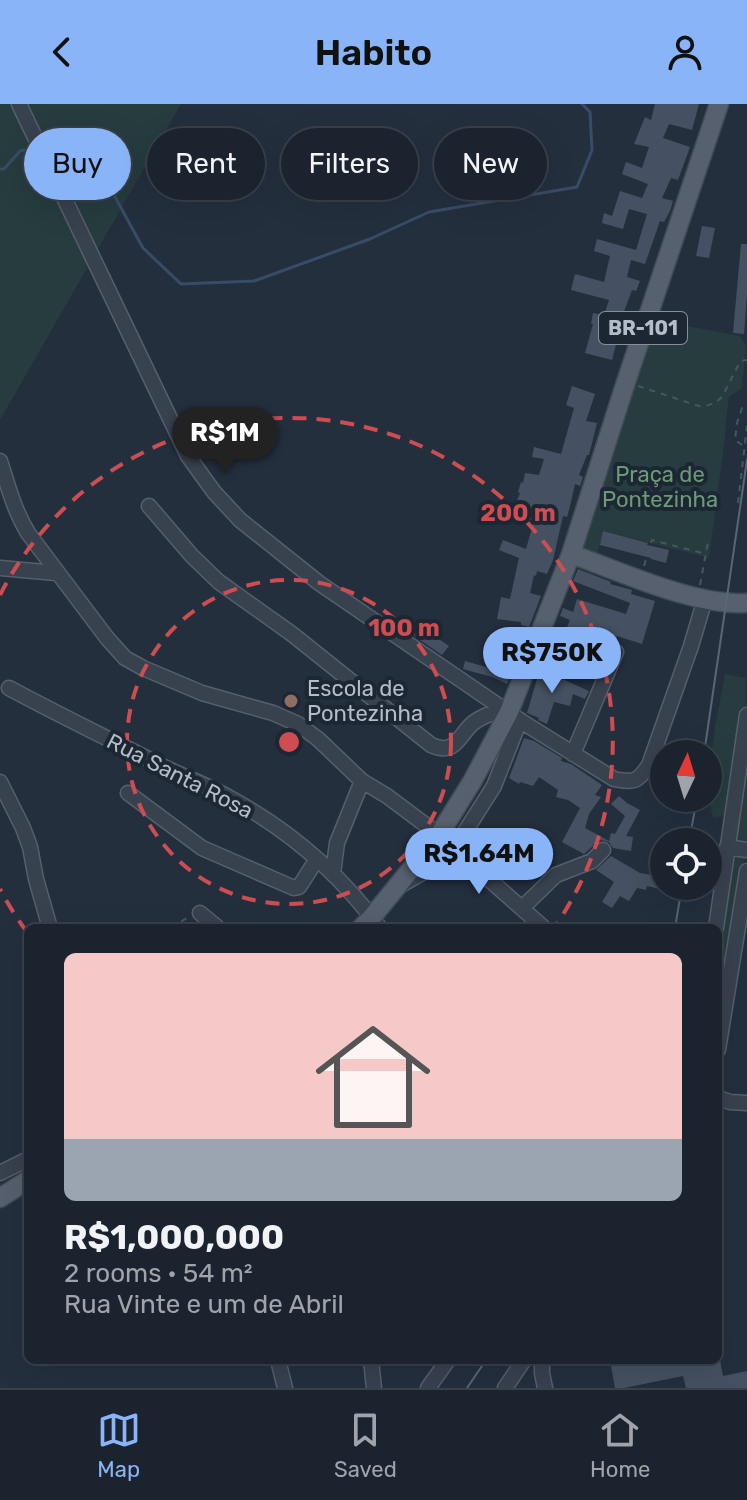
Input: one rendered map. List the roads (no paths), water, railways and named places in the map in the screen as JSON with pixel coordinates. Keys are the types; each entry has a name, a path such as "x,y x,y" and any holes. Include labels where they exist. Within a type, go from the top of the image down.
{"main road":[{"name":"BR-101","path":"371,924 395,888 445,841 479,768 511,713 571,554 719,104"},
{"path":"571,554 701,598 731,604 747,603"},
{"path":"0,1198 24,1183"}],"street":[{"path":"19,104 188,456 214,492 240,520 319,583 573,754 614,779 626,781 636,781 649,765 691,646 701,598"},
{"path":"0,461 18,518 56,573 125,658 202,693 287,718 318,739 362,781 387,796 445,841 538,924"},
{"path":"149,506 219,582 292,634 431,745 439,749 448,748 473,723 511,713"},
{"path":"0,568 56,573"},
{"path":"573,754 616,652"},
{"name":"Rua Santa Rosa","path":"9,688 226,796 273,825 333,873 371,924"},
{"path":"445,841 463,835 497,778 511,713"},
{"path":"717,924 747,715"},
{"path":"479,768 497,778"},
{"path":"333,873 337,843 362,781"},
{"path":"0,782 30,847 49,924"},
{"path":"128,793 202,848 294,888 299,887 317,859"},
{"path":"727,847 747,850"},
{"path":"522,908 556,875 592,861 603,850"},
{"path":"722,1026 746,880 723,880"},
{"path":"200,913 213,924"},
{"path":"722,1099 747,1103"},
{"path":"0,1173 24,1161"},
{"path":"279,1364 285,1388"},
{"path":"371,1364 374,1388"},
{"path":"428,1388 445,1364"},
{"path":"505,1388 521,1364"},
{"path":"542,1364 545,1388"}],"waterway":[{"path":"117,200 143,248 181,284 254,281 370,239 429,212 577,187 592,150 590,112 582,104"},
{"path":"0,169 4,169 24,150"}],"tram line":[{"path":"706,740 747,460"},
{"path":"692,828 694,812"},
{"path":"676,924 680,900"},
{"path":"467,1388 483,1364"}],"place":[{"name":"Escola de Pontezinha","path":"291,701"}],"park label":[{"name":"Praça de Pontezinha","path":"660,486"}]}
